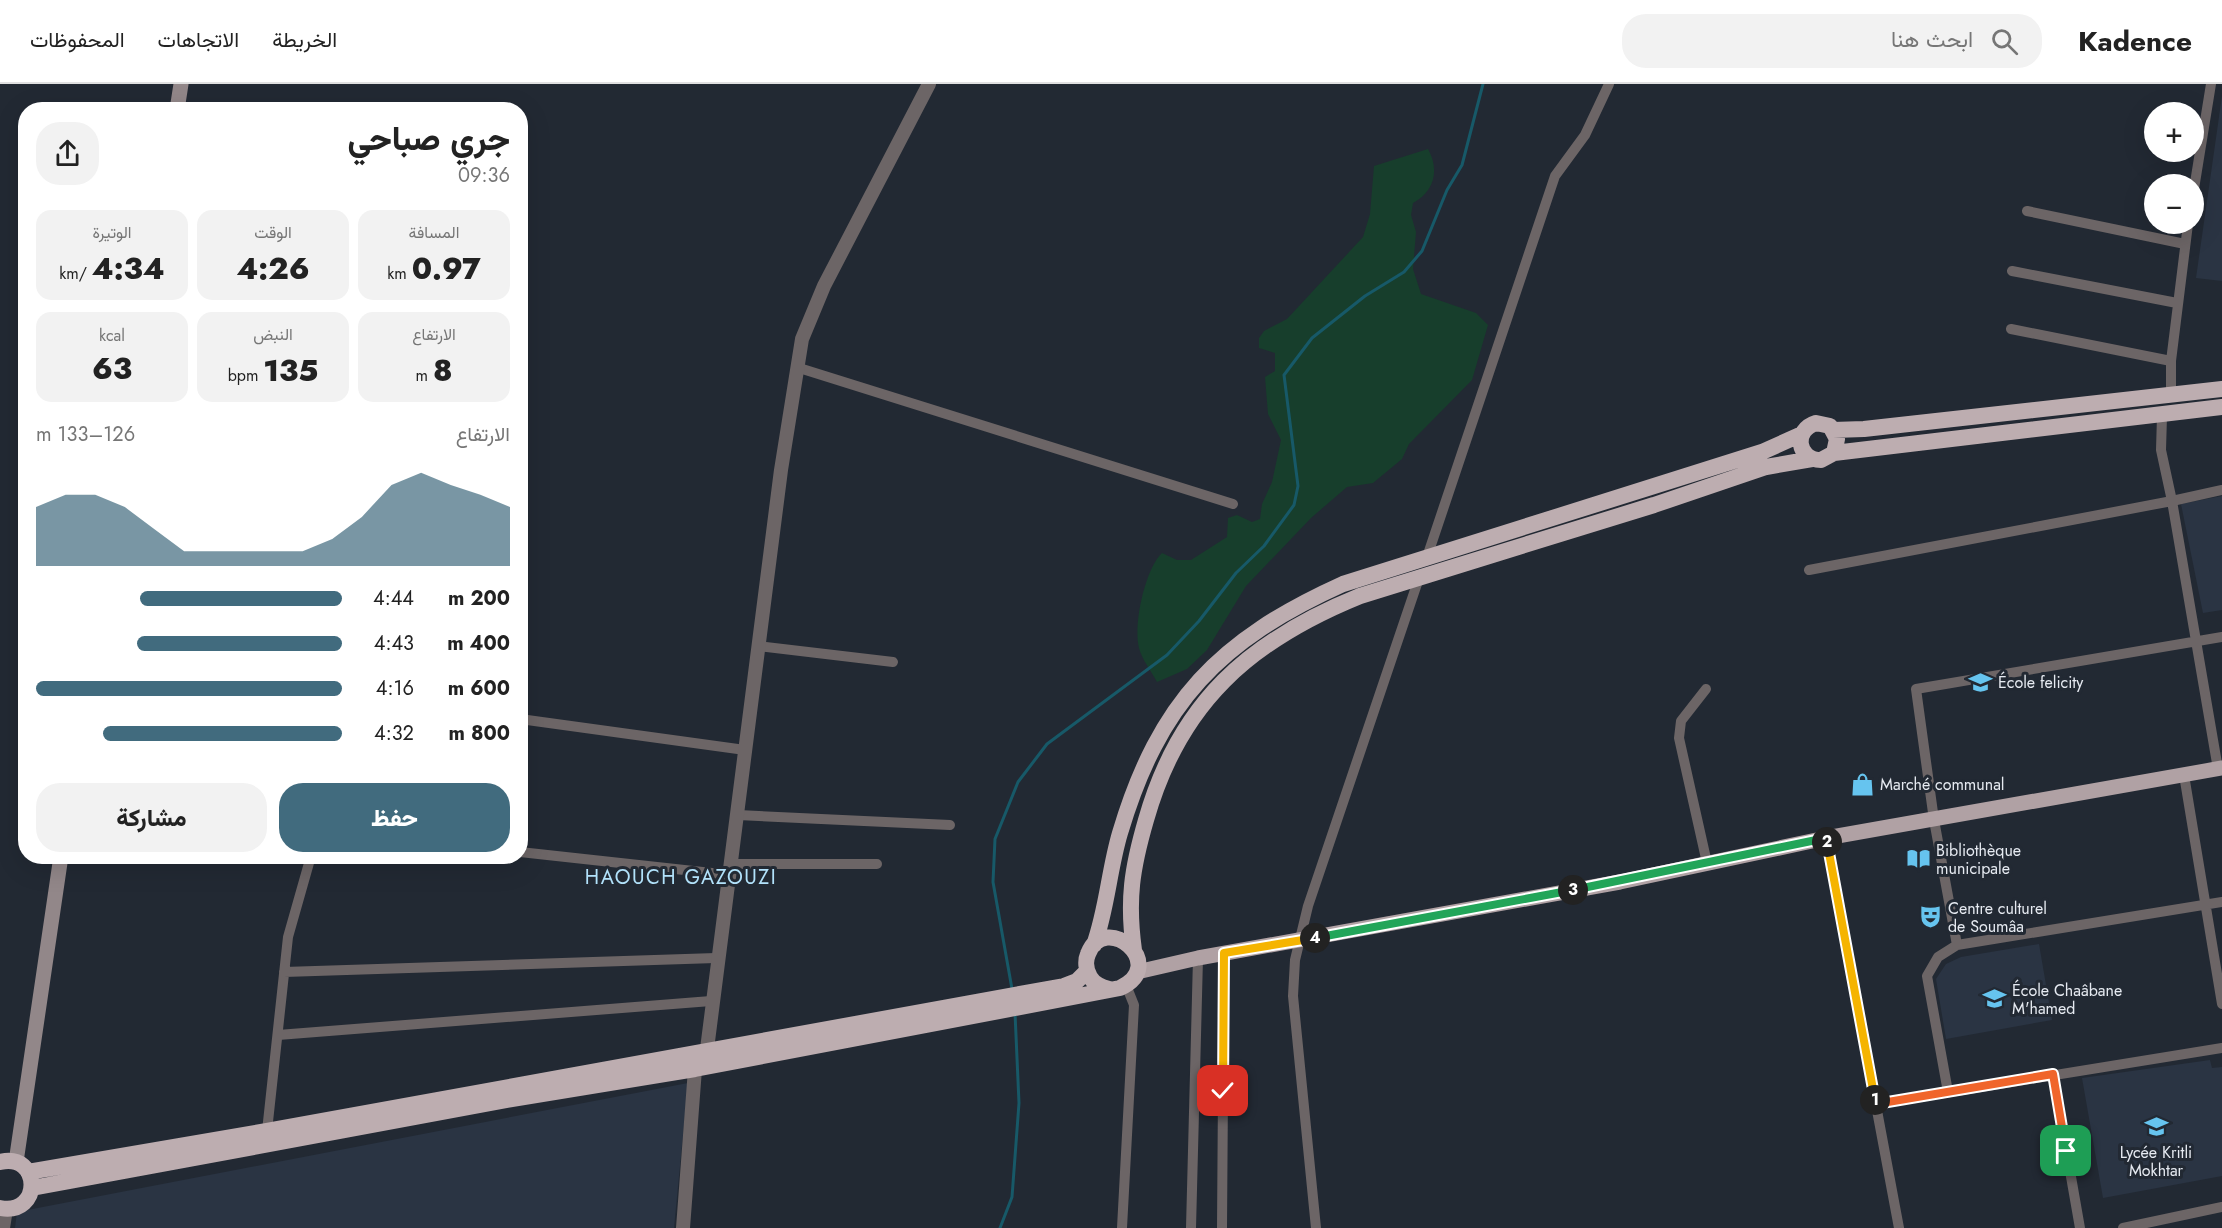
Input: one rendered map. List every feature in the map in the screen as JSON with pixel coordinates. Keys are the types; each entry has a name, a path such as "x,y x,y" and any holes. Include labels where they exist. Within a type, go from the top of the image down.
{"highway":[{"path":"1833,430 1864,429 2222,389"},
{"path":"19,1171 507,1100 695,1069 998,1004 1117,987 1137,972 1138,961 1134,950 1129,898 1132,871 1155,789 1168,756 1188,723 1224,681 1247,659 1282,633 1340,604 1654,505 1766,467 1812,459 1821,460 1834,453 2162,416 2222,407"},
{"path":"1117,987 1094,981 1088,971 1086,960 1102,922 1116,846 1131,799 1153,746 1176,707 1189,690 1240,642 1293,607 1343,584 1761,452 1802,434 1816,423 1826,424 1833,430 1838,444 1834,453"},
{"path":"1802,434 1801,449 1812,459"},
{"path":"1094,945 1104,939 1115,938 1126,942 1134,950"},
{"path":"1025,999 1071,984 1088,971"},
{"path":"19,1171 267,1131 706,1049 998,1004"},
{"path":"3,1208 21,1205 28,1198 19,1171"}],"main road":[{"path":"178,102 181,84"},
{"path":"1137,972 1224,953 1620,882 1826,838 2220,768"},
{"path":"19,1171 60,864"}],"street":[{"path":"706,1049 716,958 731,870 758,646 796,367 802,339 820,294 929,84"},
{"path":"1427,557 1555,176 1585,135 1609,84"},
{"path":"2196,174 2211,84"},
{"path":"2027,211 2185,244"},
{"path":"2171,396 2171,361 2186,234"},
{"path":"2012,271 2177,303"},
{"path":"2011,329 2171,361"},
{"path":"796,367 1233,504"},
{"path":"2162,416 2161,450 2220,768"},
{"path":"1809,570 2222,490"},
{"path":"1316,1228 1293,996 1298,941 1419,578"},
{"path":"1957,945 1934,820 1916,689 2222,637"},
{"path":"758,646 893,662"},
{"path":"1706,689 1681,721 1679,738 1707,862"},
{"path":"528,720 745,750"},
{"path":"2184,775 2222,1004"},
{"path":"738,815 950,825"},
{"path":"1826,838 1899,1228"},
{"path":"528,853 731,870 877,864"},
{"path":"267,1131 288,937 309,864"},
{"path":"1948,1092 1927,976 1938,957 1957,945 2222,902"},
{"path":"1222,1228 1224,953"},
{"path":"284,972 716,958"},
{"path":"1191,1228 1198,958"},
{"path":"1117,987 1134,1005 1122,1228"},
{"path":"278,1035 711,1001"},
{"path":"1876,1104 2222,1048"},
{"path":"683,1228 695,1069"},
{"path":"2053,1074 2080,1228"},
{"path":"2123,1228 2222,1207"},
{"path":"3,1208 3,1228"}],"shaded area":[{"path":"2222,96 2222,281 2196,278"},
{"path":"2222,496 2222,610 2203,613 2181,504"},
{"name":"École Chaâbane M'hamed","path":"2039,944 2052,1020 1946,1039 1936,979 1946,964 1961,957"},
{"name":"Lycée Kritli Mokhtar","path":"2210,1060 2212,1068 2222,1067 2222,1176 2103,1198 2082,1078"},
{"path":"688,1083 674,1228 15,1228 17,1212"}],"green space":[{"path":"1428,149 1434,165 1433,180 1426,193 1413,203 1411,215 1416,232 1413,269 1421,294 1476,313 1488,325 1472,380 1409,444 1402,459 1373,483 1347,487 1311,518 1246,586 1207,650 1187,669 1157,682 1142,657 1138,638 1139,612 1150,571 1162,553 1177,560 1191,560 1227,537 1228,518 1237,515 1252,522 1260,519 1262,504 1272,482 1281,440 1268,414 1265,377 1275,371 1275,353 1259,348 1259,338 1264,331 1287,319 1363,237 1370,214 1374,166"}],"waterway":[{"path":"1012,989 993,882 995,839 1018,782 1047,744 1167,655 1199,621 1236,573 1264,546 1294,505 1298,486 1284,375 1312,338 1365,296 1404,272 1422,251 1447,190 1462,165 1483,84"},
{"path":"1000,1228 1012,1197 1019,1103 1015,1013"}],"place":[{"name":"École felicity","path":"1980,682"},
{"name":"Marché communal","path":"1862,784"},
{"name":"Bibliothèque municipale","path":"1918,859"},
{"name":"Centre culturel de Soumâa","path":"1930,917"},
{"name":"École Chaâbane M'hamed","path":"1994,999"},
{"name":"Lycée Kritli Mokhtar","path":"2156,1127"}],"district":[{"name":"HAOUCH GAZOUZI","path":"681,877"}],"route":[{"path":"1223,1091 1224,953 1620,882 1826,838 1876,1104 2053,1074 2066,1151"}]}
